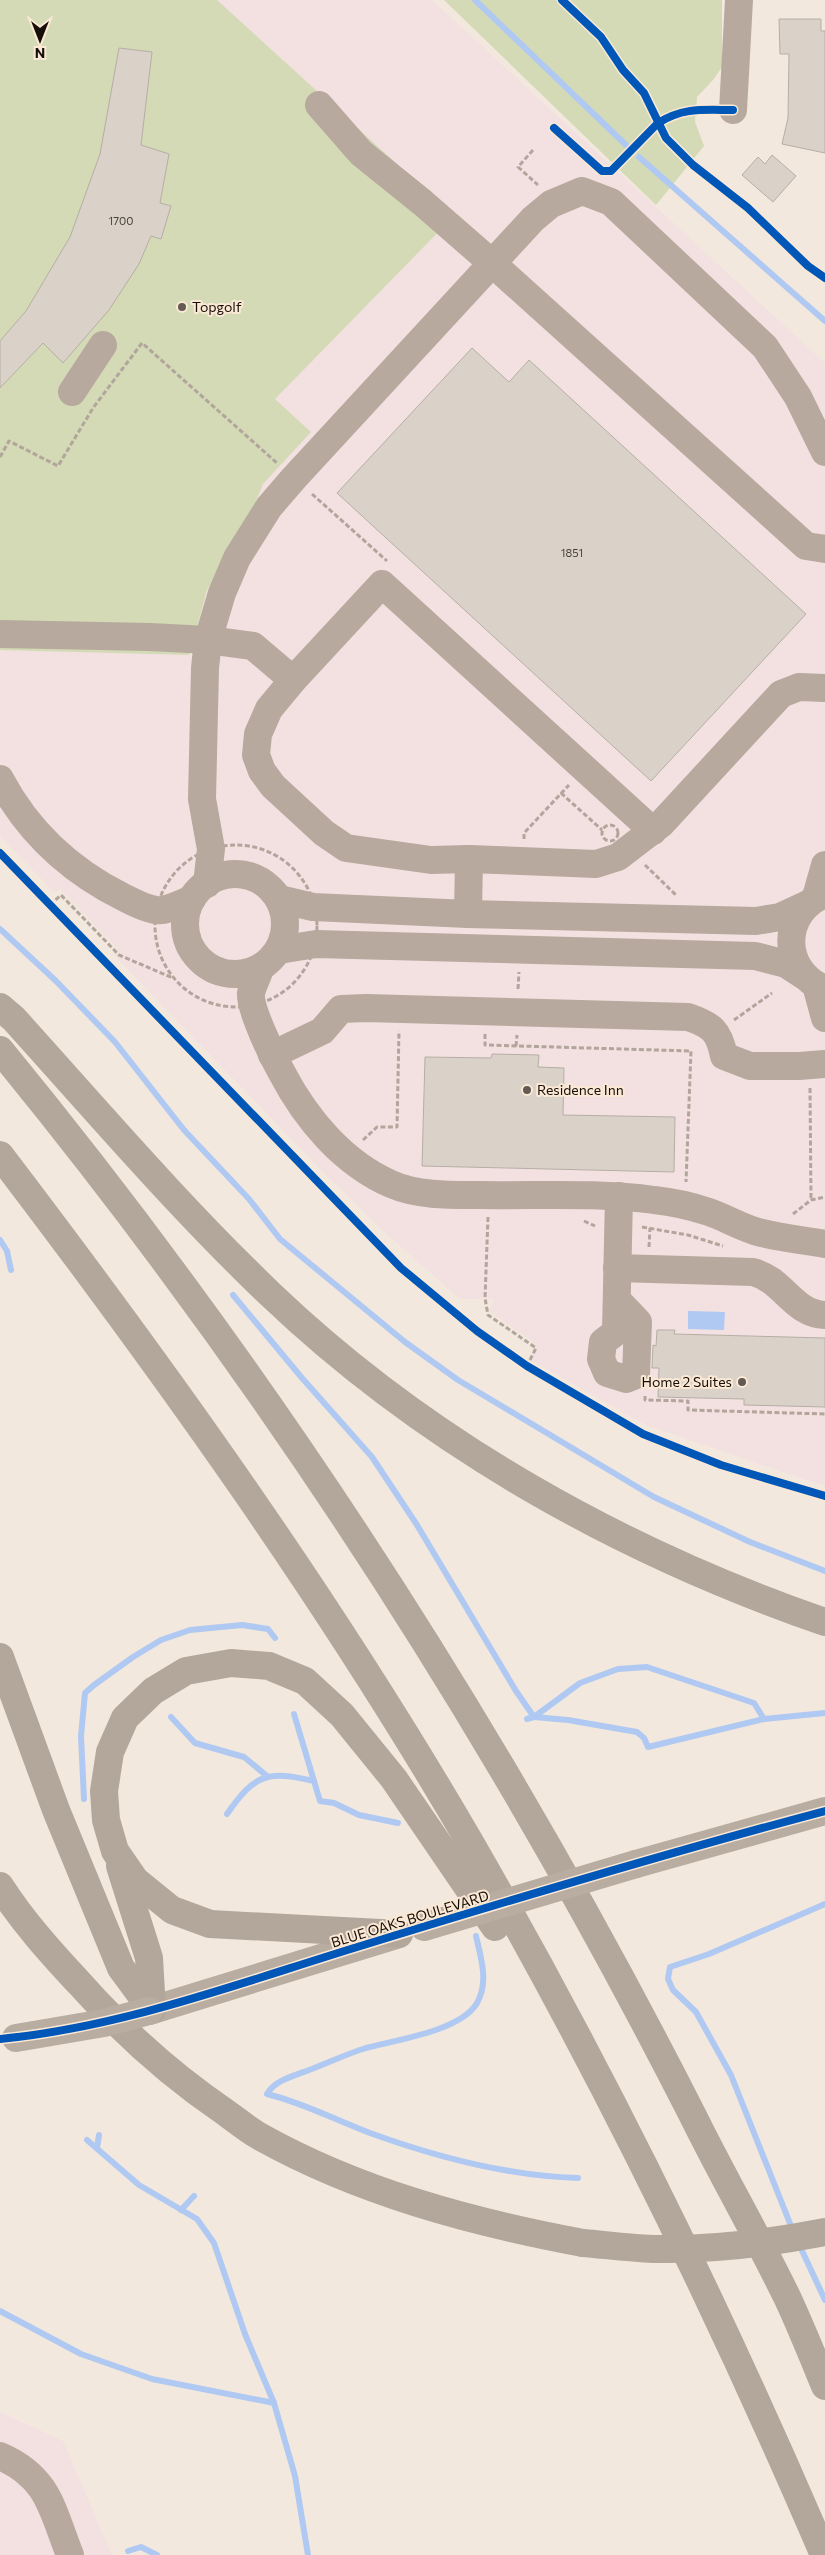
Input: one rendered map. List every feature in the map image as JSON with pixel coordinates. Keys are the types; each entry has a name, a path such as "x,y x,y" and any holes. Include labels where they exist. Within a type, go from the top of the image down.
{"highway":[{"path":"0,1007 14,1019 185,1209 272,1296 369,1379 448,1436 547,1497 647,1550 760,1600 825,1622"},
{"path":"0,1050 62,1126 166,1262 272,1410 432,1655 526,1810 602,1944 788,2299 825,2361"},
{"path":"0,1156 107,1297 280,1540 376,1690 470,1844 599,2079 646,2170 739,2364 824,2555"},
{"path":"0,1657 56,1810 121,1968 150,2011"},
{"path":"150,2011 149,1958 106,1820 104,1791 110,1752 125,1718 153,1691 186,1671 231,1663 270,1666 305,1681 342,1715 394,1779 599,2079"},
{"path":"115,1851 135,1880 172,1910 210,1924 411,1931"},
{"path":"0,1886 47,1948 99,2006 144,2048 197,2093 258,2136 330,2169 408,2201 464,2218 583,2243 652,2249 721,2247 825,2232"},
{"path":"788,2299 825,2386"}],"main road":[{"name":"BLUE OAKS BOULEVARD","path":"8,2039 94,2025 150,2011 636,1864 825,1811"}],"street":[{"path":"733,110 739,0"},
{"path":"319,105 361,153 423,202 806,546 825,550"},
{"path":"186,937 186,918 199,891 211,849 202,800 205,668 208,640 222,593 237,558 269,507 294,478 533,219 551,204 582,191 611,202 765,347 798,397 825,452"},
{"path":"72,392 103,345"},
{"path":"653,831 382,584 293,680 269,709 258,734 256,755 262,771 274,786 324,833 346,848 430,860 469,859 596,864 618,857 622,844 653,831 782,694 799,687 825,688"},
{"path":"0,634 94,635 208,640 253,646 293,680"},
{"path":"0,779 22,816 62,858 113,892 140,905 159,910 199,891 222,876 236,874 261,881 279,900 286,924 270,959 263,1001 272,1055 311,1120 343,1153 366,1172 393,1185 424,1192 489,1195 619,1196 682,1204 757,1232 825,1244"},
{"path":"211,849 236,874"},
{"path":"468,914 469,859"},
{"path":"825,865 816,899 793,928 791,941 793,954 816,984 825,1018"},
{"path":"279,900 316,907 468,914 756,921 780,917 816,899"},
{"path":"159,910 168,924 186,937 200,960 210,968 222,973 238,987 263,1001"},
{"path":"222,973 248,973 270,959 316,944 755,956 786,964 816,984"},
{"path":"272,1055 322,1031 341,1009 688,1017 704,1022 717,1033 724,1056 750,1066 817,1065"},
{"path":"617,1300 619,1196"},
{"path":"617,1268 753,1272 772,1279 804,1309 825,1315"},
{"path":"0,2456 20,2464 38,2482 52,2507 64,2553"}],"path":[{"path":"533,150 518,167 544,190"},
{"path":"0,457 9,441 58,466 93,408 142,342 394,567"},
{"path":"522,862 524,833 584,769"},
{"path":"561,793 602,830"},
{"path":"622,844 681,900"},
{"path":"236,845 259,848 280,858 297,872 310,892 316,907 318,921 316,944 306,968 291,986 263,1001 220,1006 203,1000 187,991 174,978 161,957 155,933 164,889 177,871 194,857 211,849 236,845"},
{"path":"50,905 61,895 119,955 174,978"},
{"path":"516,1046 520,949"},
{"path":"361,1142 377,1126 397,1127 400,1026"},
{"path":"485,1029 485,1045 691,1051 686,1189"},
{"path":"811,1200 817,1065"},
{"path":"354,1136 367,1147"},
{"path":"489,1195 485,1298 488,1315 536,1348 527,1366"},
{"path":"649,1269 650,1228"},
{"path":"645,1390 645,1400 688,1401 688,1410 825,1414"}],"shaded area":[{"path":"0,0 432,0 825,363 825,1485 646,1425 532,1361 533,1342 489,1311 494,1299 460,1299 390,1237 323,1172 114,955 119,950 60,889 55,893 0,836"},
{"path":"0,2412 63,2441 112,2555 0,2555"}],"green space":[{"name":"Topgolf","path":"0,0 217,0 454,216 275,399 311,432 263,484 250,516 207,590 189,655 0,650"},
{"path":"444,0 722,0 722,67 697,97 695,122 704,146 656,205"}],"water":[{"path":"688,1311 725,1312 724,1330 688,1329"}],"building":[{"path":"779,19 821,19 821,31 825,31 825,153 782,144 788,118 789,54 780,54"},
{"path":"119,48 152,52 141,145 169,154 160,203 171,206 161,239 151,236 139,264 109,310 63,363 43,343 0,388 0,341 26,311 70,237 100,154"},
{"path":"772,155 796,176 773,202 742,175 758,157 765,164"},
{"path":"472,348 509,382 529,360 806,614 651,781 337,493"},
{"name":"Residence Inn","path":"492,1054 539,1055 538,1067 564,1068 563,1115 675,1117 674,1172 422,1166 425,1057 491,1058"},
{"name":"Home 2 Suites","path":"657,1330 675,1330 674,1334 825,1338 825,1407 744,1405 744,1399 658,1397 659,1368 652,1368 653,1345 656,1346"}],"waterway":[{"path":"475,0 626,145"},
{"path":"639,157 825,321"},
{"path":"0,929 56,981 115,1042 184,1130 249,1199 280,1239 405,1342 458,1380 654,1497 750,1542 825,1571"},
{"path":"0,1240 7,1251 11,1270"},
{"path":"233,1295 302,1378 372,1457 417,1525 516,1691 534,1717 527,1719"},
{"path":"84,1799 81,1736 85,1693 94,1685 161,1640 190,1630 242,1625 268,1629 275,1638"},
{"path":"534,1717 580,1683 618,1669 647,1667 754,1703 764,1719"},
{"path":"534,1717 568,1720 637,1732 644,1738 648,1747 764,1719 825,1713"},
{"path":"294,1714 314,1781"},
{"path":"171,1717 195,1743 244,1757 267,1776"},
{"path":"227,1814 254,1783 263,1778 285,1776 314,1781 320,1801 334,1803 359,1815 398,1823"},
{"path":"793,2231 731,2075 696,2012 673,1990 668,1979 670,1967 709,1954 825,1904"},
{"path":"476,1936 483,1970 483,1987 477,2003 469,2013 457,2021 426,2033 359,2050 291,2077 275,2085 267,2094 307,2107 370,2133 420,2150 472,2164 525,2174 578,2178"},
{"path":"97,2148 99,2135"},
{"path":"87,2140 139,2185 197,2219 214,2243 245,2334 274,2403 295,2476 308,2555"},
{"path":"181,2210 194,2196"},
{"path":"798,2242 825,2300"},
{"path":"0,2311 81,2354 152,2379 274,2403"},
{"path":"128,2551 141,2547 157,2555"}],"cycle path":[{"path":"562,0 601,37 623,70 644,93 666,138 693,165 748,208 808,266 825,278"},
{"path":"554,128 602,171 611,171 658,123 667,118 694,110 733,110"},
{"path":"0,853 401,1268 477,1331 527,1366 643,1434 721,1465 825,1496"},
{"path":"0,2039 90,2025 179,2002 530,1895 707,1843 825,1811"}],"place":[{"name":"Topgolf","path":"182,307"},
{"name":"Residence Inn","path":"527,1090"},
{"name":"Home 2 Suites","path":"742,1382"}]}
